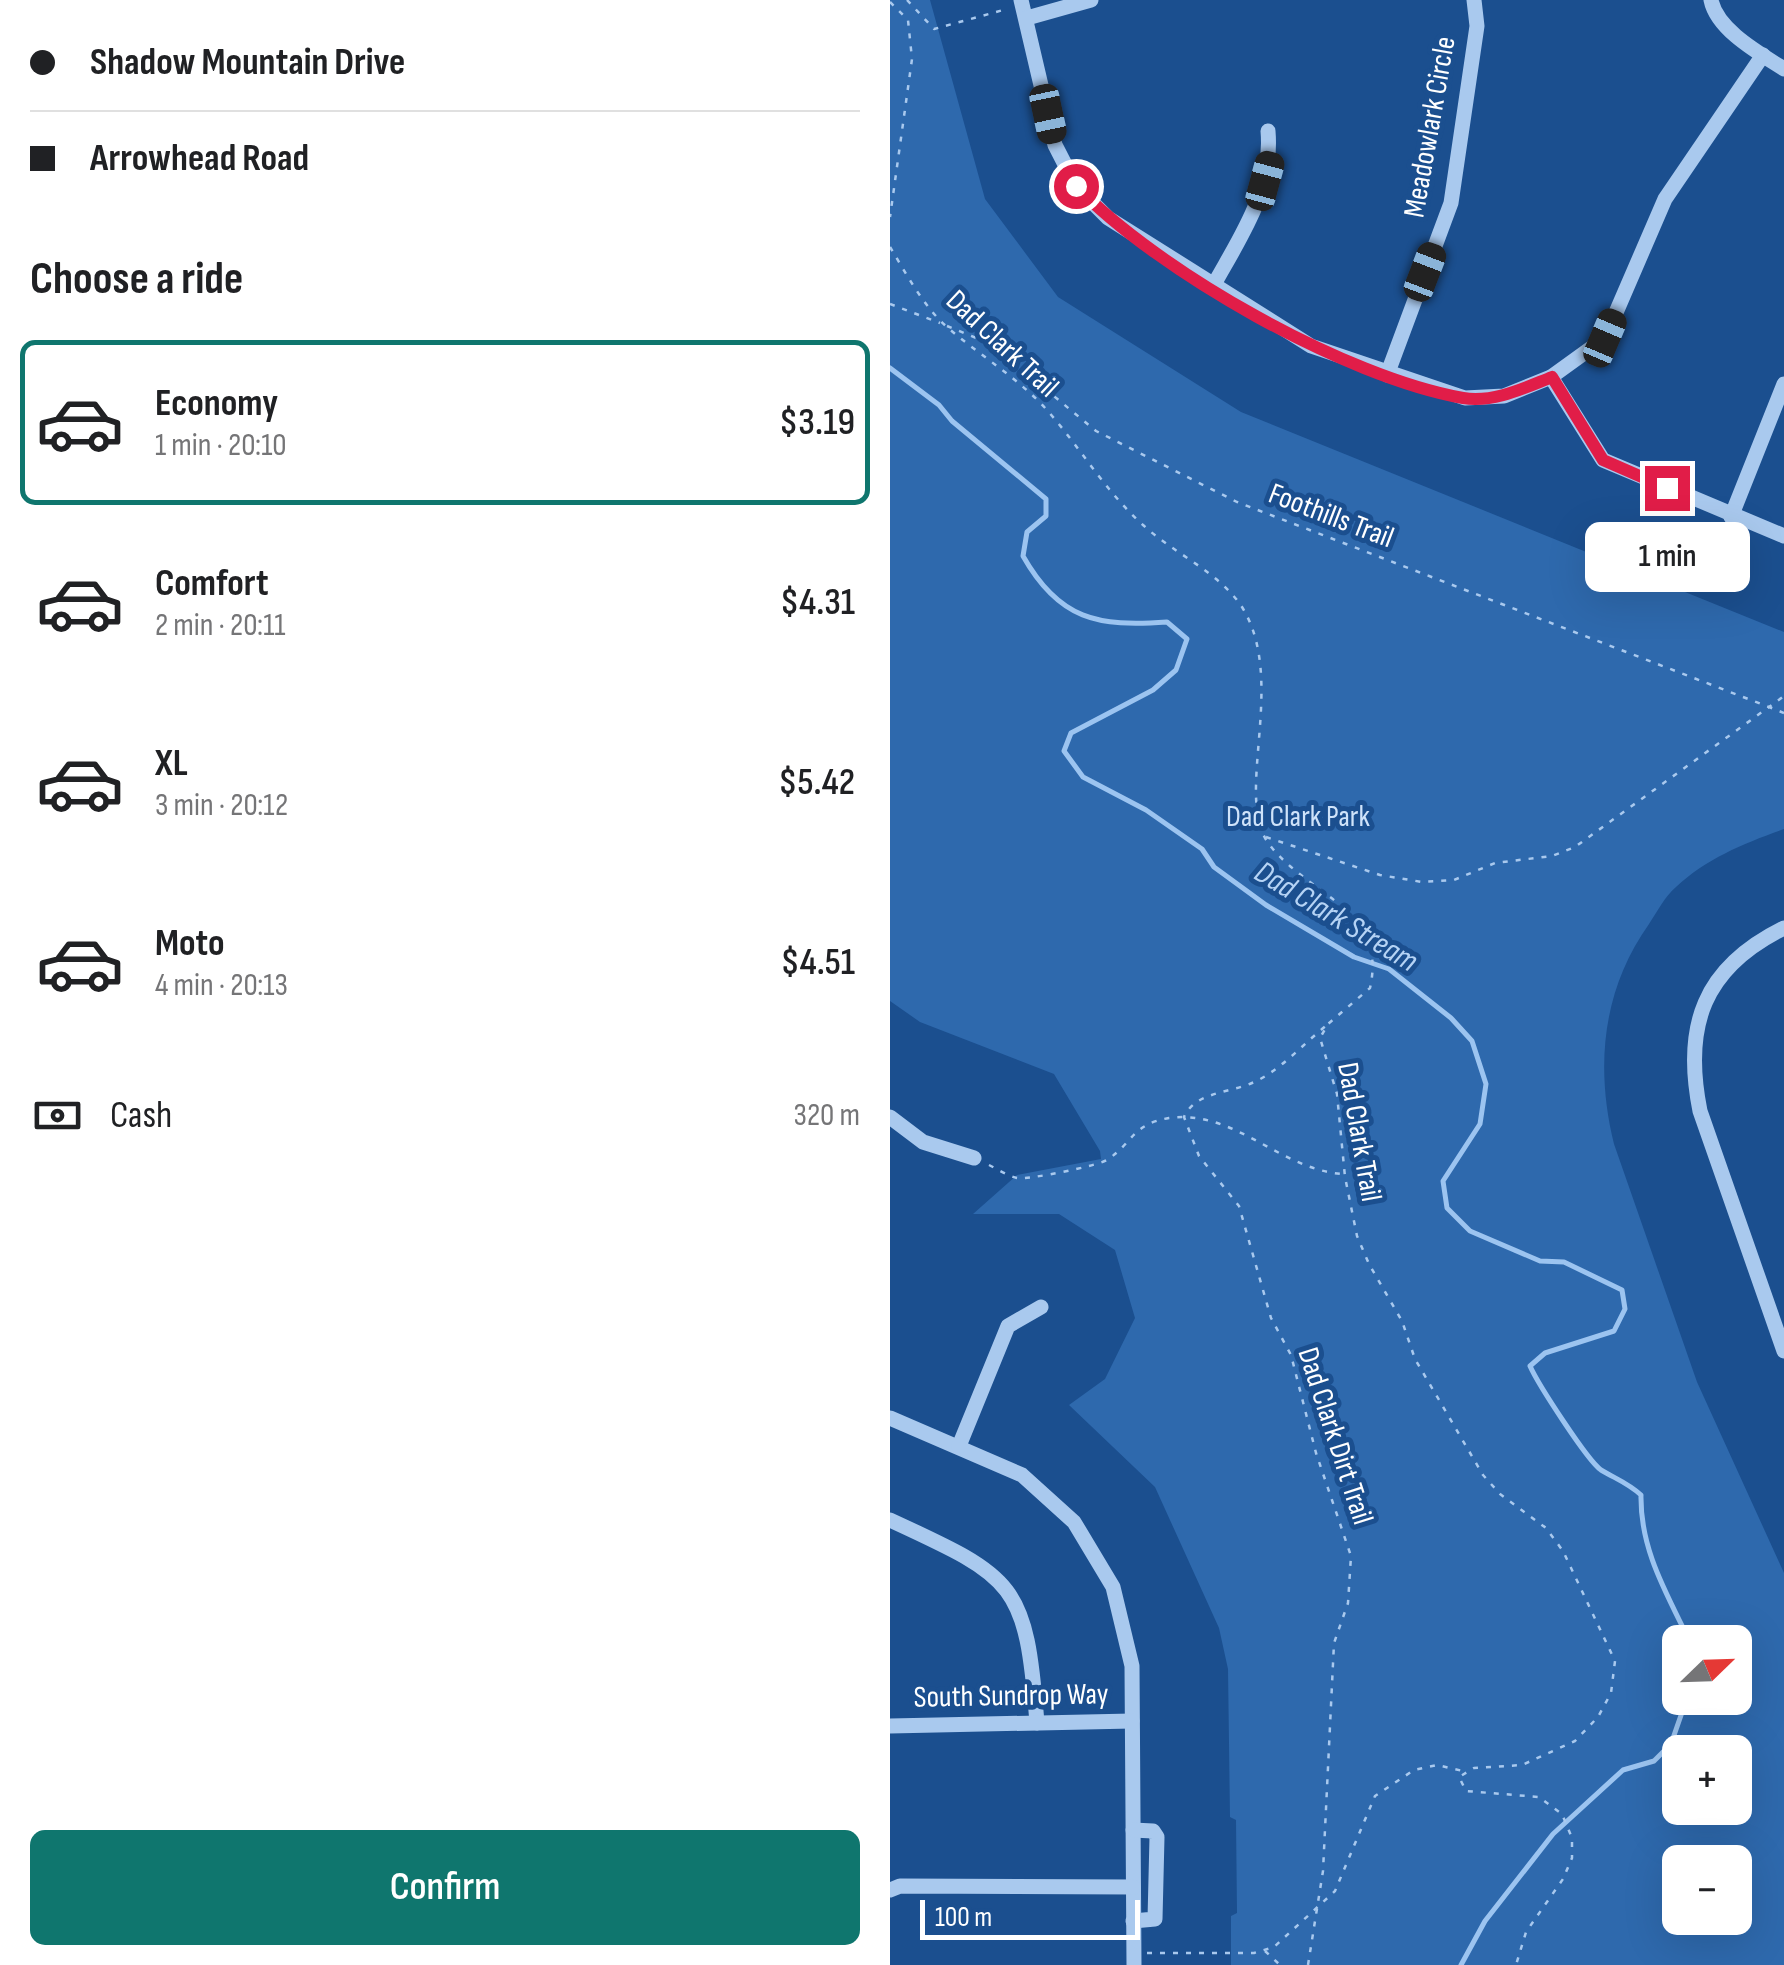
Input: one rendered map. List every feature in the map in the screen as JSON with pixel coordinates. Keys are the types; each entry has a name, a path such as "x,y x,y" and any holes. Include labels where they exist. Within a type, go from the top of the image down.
{"street":[{"path":"1091,0 1024,7 1055,146 1076,186 1108,218 1212,288 1311,346 1387,375 1466,398 1504,396 1552,377 1605,338 1664,199 1763,55"},
{"name":"Meadowlark Circle","path":"1387,375 1451,202 1477,26 1474,0"},
{"path":"1710,0 1713,11 1732,32 1784,69"},
{"path":"1212,288 1260,202 1270,160 1268,131"},
{"path":"1552,377 1603,460 1731,518 1784,536"},
{"path":"1731,518 1784,384"},
{"path":"1784,928 1739,954 1719,976 1694,1034 1692,1072 1700,1112 1784,1351"},
{"path":"890,1117 923,1142 974,1158"},
{"path":"959,1446 1008,1326 1040,1307"},
{"path":"890,1418 1022,1475 1074,1522 1114,1587 1132,1666 1133,1921 1140,1959"},
{"path":"890,1520 988,1568 1011,1595 1030,1639 1037,1723"},
{"name":"South Sundrop Way","path":"890,1726 1132,1722"},
{"path":"1133,1830 1156,1834 1158,1889 1158,1916 1133,1921"},
{"path":"890,1890 900,1886 1133,1887"}],"path":[{"path":"907,0 934,29 1024,7"},
{"path":"890,2 908,20 912,58 890,217"},
{"name":"Dad Clark Trail","path":"890,247 944,324 1046,409 1098,478 1144,526 1219,583 1242,607 1261,666 1265,703 1256,795 1258,819 1265,836 1360,925 1373,954 1370,988 1328,1024 1320,1038 1337,1094 1344,1174 1357,1236 1402,1320 1415,1359 1483,1475 1500,1494 1546,1528 1563,1551 1615,1661 1611,1693 1598,1717 1575,1742 1522,1765 1466,1772 1438,1765 1414,1770 1375,1796 1335,1891 1319,1908"},
{"name":"Foothills Trail","path":"890,304 991,344 1096,431 1237,502 1784,713"},
{"path":"1265,836 1365,871 1422,882 1454,880 1496,864 1552,856 1575,847 1784,696"},
{"path":"1184,1117 1202,1099 1254,1083 1328,1024"},
{"name":"Dad Clark Dirt Trail","path":"1184,1117 1199,1156 1239,1206 1271,1318 1292,1355 1316,1453 1351,1556 1348,1602 1334,1643 1319,1908 1308,1965"},
{"path":"974,1158 1018,1178 1036,1175 1104,1162 1133,1131 1152,1122 1208,1118 1305,1164 1344,1174"},
{"path":"1466,1772 1458,1777 1466,1791 1539,1797 1562,1814 1570,1832 1572,1858 1563,1879 1526,1932 1516,1965"},
{"path":"1140,1959 1264,1950 1274,1947 1319,1908"},
{"path":"1264,1950 1280,1965"}],"green space":[{"name":"Dad Clark Park","path":"890,0 930,0 985,199 1058,297 1241,412 1784,632 1784,829 1714,860 1668,895 1621,975 1612,1002 1604,1058 1614,1144 1697,1382 1784,1573 1784,1965 1231,1965 1231,1916 1237,1913 1236,1820 1230,1817 1228,1669 1219,1628 1155,1487 1069,1405 1105,1379 1135,1318 1115,1250 1059,1214 973,1214 1017,1175 1101,1159 1100,1151 1054,1074 920,1022 890,1001"}],"waterway":[{"name":"Dad Clark Stream","path":"890,368 939,405 952,421 1046,499 1046,516 1027,532 1023,556 1051,594 1083,615 1120,623 1167,622 1187,639 1176,670 1153,690 1071,733 1064,751 1083,777 1146,810 1202,849 1214,867 1266,905 1354,957 1389,969 1451,1018 1472,1041 1486,1084 1480,1124 1443,1181 1447,1208 1470,1231 1540,1261 1564,1262 1622,1290 1625,1309 1614,1331 1545,1353 1530,1366 1594,1463 1641,1495 1650,1553 1682,1625"},
{"name":"Dad Clark Stream","path":"1461,1965 1485,1921 1553,1834 1623,1770 1654,1761 1671,1744 1681,1715"}],"route":[{"path":"1076,186 1108,218 1212,288 1311,346 1387,375 1466,398 1504,396 1552,377 1603,460 1667,488"}]}
